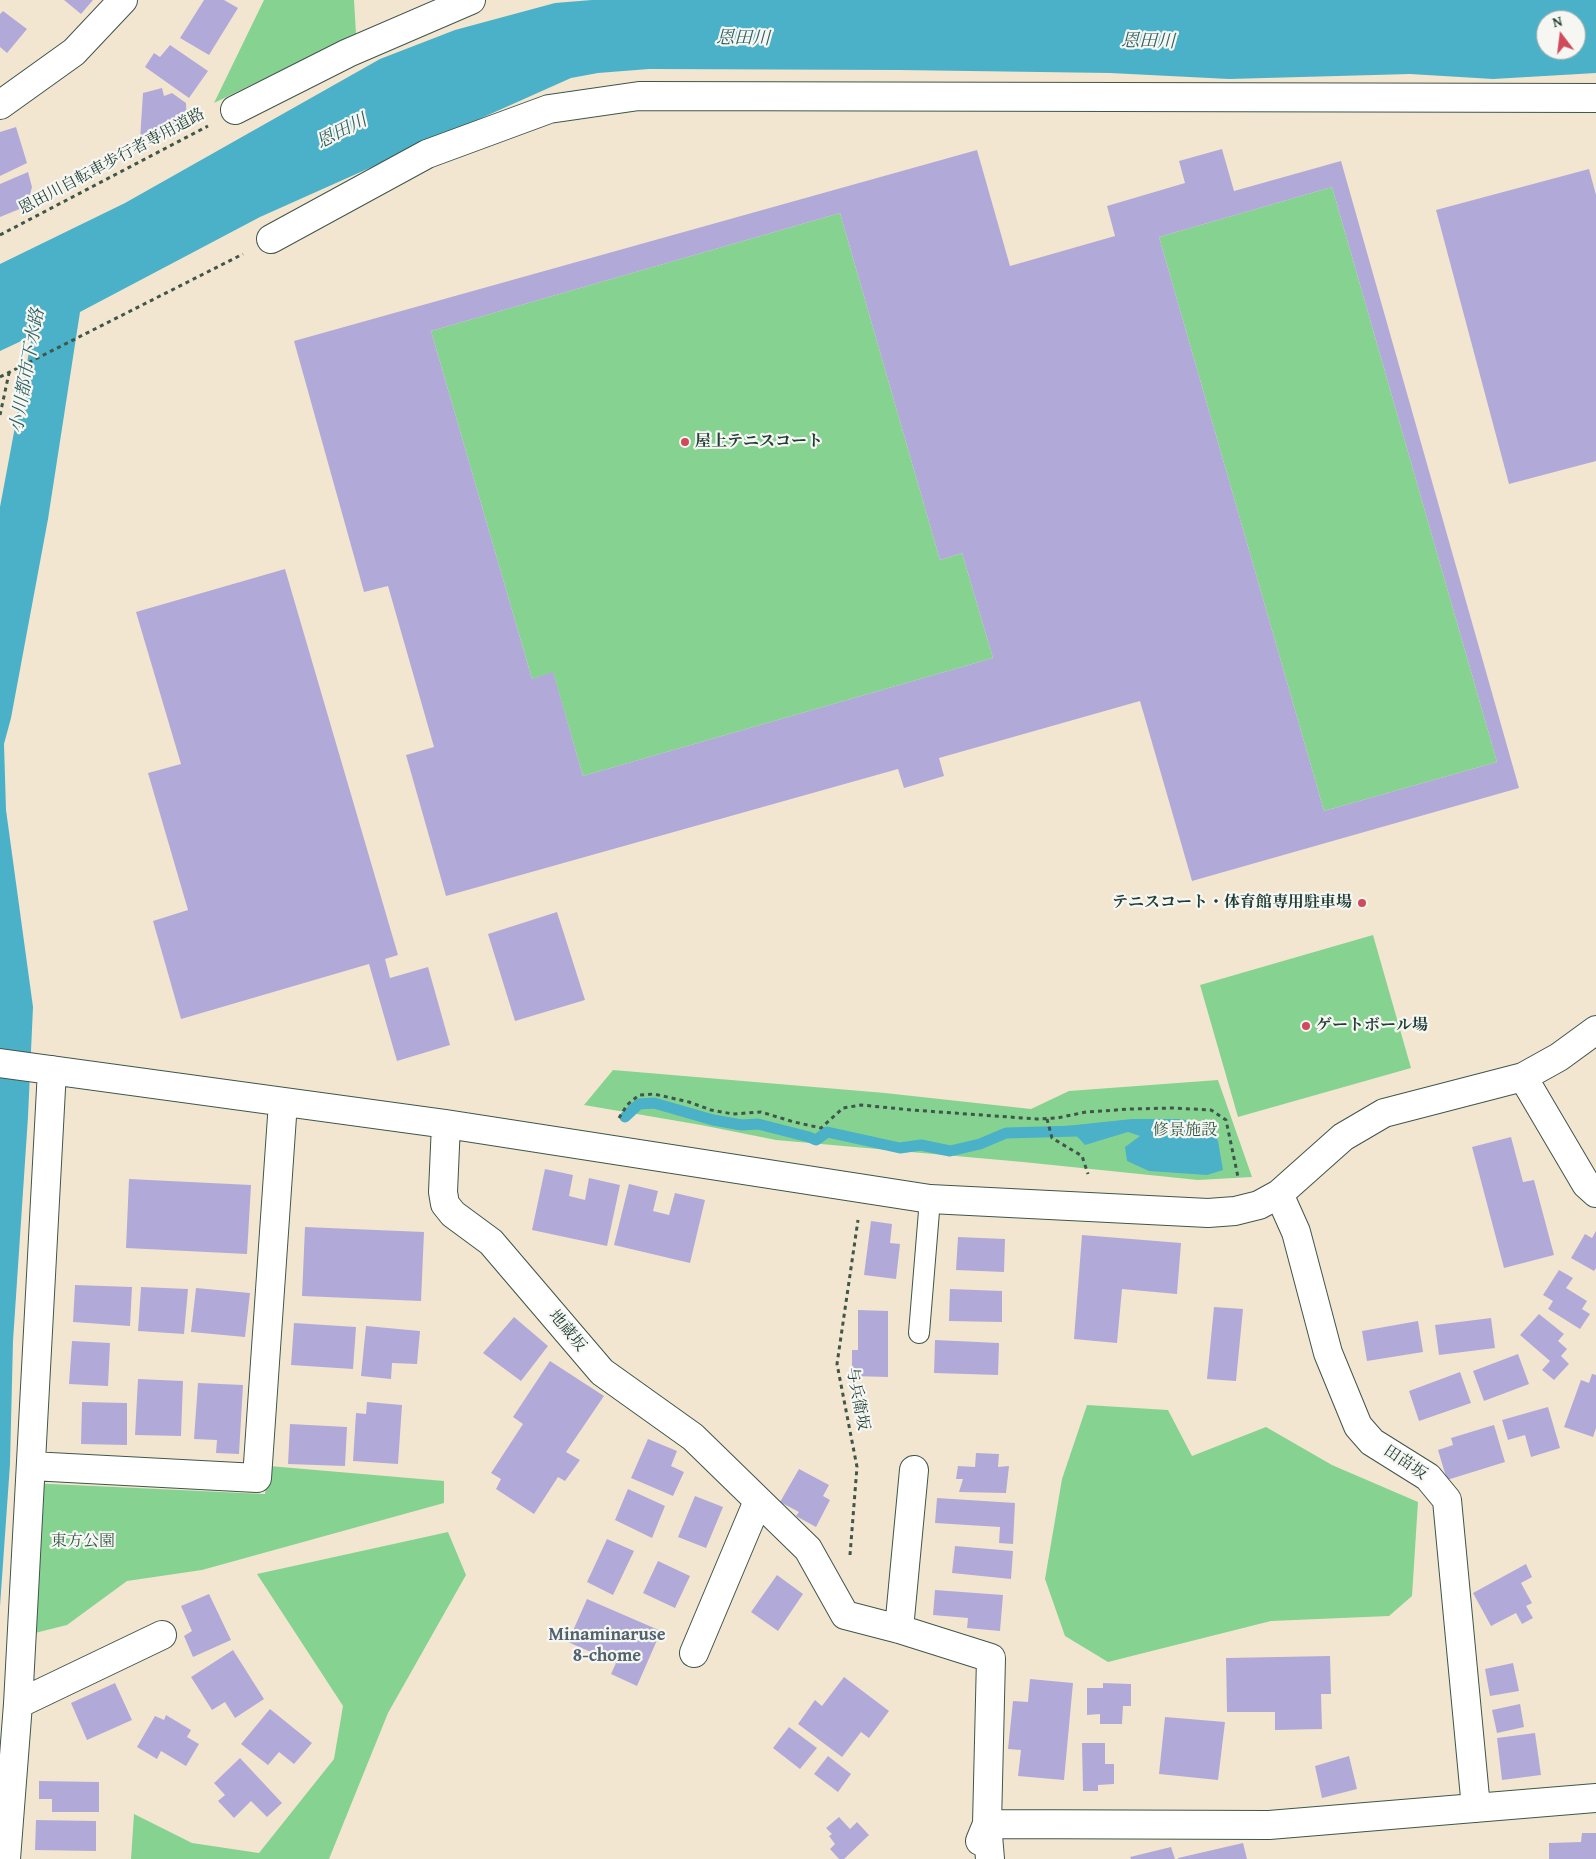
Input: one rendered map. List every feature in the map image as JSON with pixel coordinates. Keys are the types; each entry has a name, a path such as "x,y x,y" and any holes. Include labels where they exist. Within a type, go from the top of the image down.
{"street":[{"path":"0,105 74,52 123,0"},
{"path":"235,110 348,53 471,0"},
{"path":"271,239 427,154 549,110 639,96 1596,98"},
{"path":"0,1063 446,1124 930,1199 1208,1213 1235,1211 1259,1205 1279,1194 1343,1137 1384,1113 1523,1077 1559,1057 1596,1030"},
{"path":"6,1859 18,1704 31,1466 48,1069"},
{"path":"1523,1077 1586,1184 1596,1193"},
{"path":"31,1466 257,1478 283,1102"},
{"name":"地蔵坂","path":"446,1124 443,1192 445,1204 452,1214 491,1242 602,1372 693,1437 808,1549 845,1615 899,1629 992,1658 987,1824"},
{"name":"田苗坂","path":"1279,1194 1296,1232 1328,1353 1358,1426 1372,1442 1428,1477 1447,1500 1476,1808"},
{"path":"899,1629 914,1470"},
{"path":"694,1653 758,1501"},
{"path":"18,1704 162,1635"},
{"path":"987,1824 1269,1825 1596,1798"},
{"path":"974,1859 987,1824"},
{"path":"987,1824 990,1859"}],"lane":[{"path":"920,1333 930,1199"}],"path":[{"name":"恩田川自転車歩行者専用道路","path":"0,235 235,110"},
{"path":"0,376 271,239"},
{"path":"0,415 9,372"},
{"path":"618,1119 627,1105 640,1095 654,1094 689,1102 710,1110 733,1114 761,1112 821,1128 843,1108 860,1105 1047,1119 1086,1112 1131,1109 1172,1108 1211,1110 1226,1120 1240,1186"},
{"path":"1047,1119 1052,1138 1082,1156 1088,1174"},
{"name":"与兵衛坂","path":"850,1556 857,1467 837,1364 862,1188"}],"green space":[{"path":"264,0 354,0 356,34 214,103"},
{"path":"1332,187 1497,762 1324,811 1159,237"},
{"name":"屋上テニスコート","path":"840,213 940,560 962,553 993,658 583,776 553,673 532,679 431,331"},
{"name":"ゲートボール場","path":"1373,935 1411,1068 1238,1117 1200,985"},
{"name":"修景施設","path":"613,1070 885,1093 1031,1109 1069,1091 1218,1080 1252,1177 1198,1180 776,1140 584,1105"},
{"path":"1087,1405 1168,1410 1192,1456 1266,1427 1332,1465 1418,1502 1412,1596 1389,1616 1271,1621 1108,1662 1065,1636 1045,1579 1062,1479"},
{"name":"東方公園","path":"269,1466 444,1481 444,1503 202,1570 127,1581 67,1625 19,1637 29,1483 265,1494"},
{"path":"448,1532 466,1575 388,1713 329,1859 131,1859 134,1814 192,1843 259,1853 334,1759 343,1706 257,1574"}],"water":[{"path":"592,0 1596,0 1596,73 1493,79 1410,74 1229,79 1110,73 899,70 649,69 598,73 571,78 260,217 80,312 48,519 11,718 4,744 6,810 33,1007 28,1117 13,1341 10,1464 0,1606 0,507 32,336 0,351 0,264 125,203 380,59 455,30 555,3"},
{"path":"1132,1119 1181,1119 1213,1127 1218,1141 1223,1170 1207,1175 1149,1171 1127,1161 1125,1147 1140,1136 1128,1132 1085,1145 1074,1133 1061,1132 1066,1126"}],"building":[{"path":"64,0 93,0 81,14"},
{"path":"204,0 224,0 238,8 209,55 180,38"},
{"path":"3,11 27,29 7,53 0,47 0,14"},
{"path":"170,45 208,71 189,98 145,67 154,53 160,57"},
{"path":"162,88 164,96 172,93 186,103 187,129 166,128 163,139 140,140 143,93"},
{"path":"16,127 27,163 0,176 0,132"},
{"path":"1222,149 1234,191 1341,161 1519,788 1192,881 1140,701 939,758 944,776 904,788 898,769 446,896 406,755 434,747 388,586 364,592 294,341 977,150 1010,266 1115,236 1107,206 1185,183 1179,161","holes":["1332,187 1497,762 1324,811 1159,237","840,213 940,560 962,553 993,658 583,776 553,672 532,679 431,331"]},
{"path":"1589,169 1596,195 1596,461 1509,484 1436,210"},
{"path":"28,172 32,187 27,206 0,217 0,184"},
{"path":"285,569 398,955 385,959 390,978 428,967 450,1045 397,1061 369,964 181,1019 153,921 188,910 148,773 181,764 136,612"},
{"path":"557,912 585,1000 515,1021 488,934"},
{"path":"1511,1137 1523,1182 1534,1180 1554,1255 1504,1268 1472,1147"},
{"path":"545,1169 573,1175 569,1196 585,1200 589,1178 620,1185 607,1246 532,1230"},
{"path":"129,1179 251,1185 247,1254 126,1248"},
{"path":"629,1184 658,1191 653,1211 669,1215 675,1193 705,1200 690,1263 614,1245"},
{"path":"871,1221 892,1224 890,1243 900,1244 896,1279 864,1275"},
{"path":"305,1227 424,1232 421,1301 302,1296"},
{"path":"1596,1231 1596,1268 1594,1271 1571,1258 1585,1234 1592,1238"},
{"path":"1082,1235 1181,1243 1177,1294 1122,1289 1117,1343 1074,1339"},
{"path":"958,1237 1005,1239 1004,1272 956,1270"},
{"path":"1559,1270 1573,1278 1566,1288 1587,1301 1582,1309 1590,1314 1580,1329 1548,1309 1553,1301 1543,1295"},
{"path":"75,1285 132,1287 130,1326 73,1322"},
{"path":"141,1287 188,1289 184,1334 138,1331"},
{"path":"196,1288 250,1293 245,1337 191,1332"},
{"path":"950,1289 1002,1291 1002,1322 949,1321"},
{"path":"1214,1307 1243,1309 1236,1381 1207,1379"},
{"path":"858,1310 888,1311 888,1377 852,1376 852,1350 858,1350"},
{"path":"1539,1314 1564,1334 1558,1341 1567,1349 1561,1356 1569,1364 1554,1380 1542,1370 1550,1361 1520,1335"},
{"path":"514,1317 548,1346 521,1381 483,1353"},
{"path":"1491,1318 1495,1348 1439,1355 1435,1325"},
{"path":"1418,1321 1423,1352 1367,1361 1362,1331"},
{"path":"294,1323 356,1327 353,1369 291,1365"},
{"path":"366,1326 420,1331 417,1364 392,1363 391,1379 361,1376"},
{"path":"935,1340 999,1343 998,1375 934,1373"},
{"path":"72,1341 110,1343 108,1386 69,1384"},
{"path":"1518,1354 1529,1384 1484,1401 1473,1371"},
{"path":"550,1361 604,1396 566,1452 580,1460 565,1481 558,1477 534,1514 496,1489 501,1479 491,1473 523,1424 513,1417"},
{"path":"1460,1372 1471,1403 1419,1421 1409,1391"},
{"path":"1592,1374 1596,1375 1596,1428 1593,1437 1564,1427 1581,1380 1589,1383"},
{"path":"138,1379 183,1381 181,1436 135,1435"},
{"path":"198,1383 243,1385 239,1454 216,1453 217,1440 194,1439"},
{"path":"82,1402 127,1403 127,1445 81,1444"},
{"path":"367,1402 402,1405 398,1464 353,1461 356,1413 366,1414"},
{"path":"1548,1407 1560,1448 1531,1457 1525,1435 1508,1440 1502,1420"},
{"path":"290,1424 347,1427 345,1466 288,1464"},
{"path":"1494,1425 1505,1462 1447,1480 1438,1450 1453,1445 1451,1438"},
{"path":"648,1439 677,1451 671,1466 684,1472 673,1496 631,1478"},
{"path":"976,1453 999,1454 998,1467 1009,1466 1006,1493 959,1492 963,1479 956,1479 958,1466 975,1467"},
{"path":"799,1469 829,1485 823,1496 830,1500 816,1527 796,1516 799,1512 780,1502"},
{"path":"628,1489 665,1506 652,1538 615,1520"},
{"path":"695,1496 723,1507 706,1548 678,1537"},
{"path":"937,1498 1015,1503 1013,1544 999,1543 1000,1527 935,1523"},
{"path":"607,1539 634,1551 613,1595 587,1582"},
{"path":"955,1546 1013,1551 1011,1579 952,1573"},
{"path":"658,1561 690,1576 675,1608 643,1593"},
{"path":"1526,1564 1532,1577 1521,1583 1532,1603 1526,1606 1533,1618 1522,1624 1516,1613 1491,1626 1473,1593"},
{"path":"777,1575 803,1594 778,1631 751,1612"},
{"path":"935,1590 1003,1595 1000,1631 967,1628 968,1618 933,1615"},
{"path":"209,1594 231,1640 193,1657 184,1636 192,1631 181,1606"},
{"path":"587,1599 661,1631 637,1686 611,1674 616,1663 568,1642"},
{"path":"233,1650 264,1699 235,1718 225,1702 212,1710 191,1677"},
{"path":"1330,1656 1331,1694 1321,1694 1322,1729 1275,1730 1275,1712 1227,1712 1226,1658"},
{"path":"1513,1663 1519,1691 1490,1696 1485,1669"},
{"path":"844,1677 889,1711 869,1738 861,1732 842,1757 798,1724 815,1700 822,1706"},
{"path":"1030,1679 1073,1683 1064,1780 1018,1776 1021,1750 1008,1749 1013,1701 1028,1702"},
{"path":"115,1683 132,1720 87,1740 71,1703"},
{"path":"1103,1683 1131,1684 1131,1706 1123,1706 1122,1724 1100,1724 1100,1714 1087,1715 1087,1688 1103,1688"},
{"path":"1520,1704 1524,1727 1497,1733 1492,1710"},
{"path":"270,1709 312,1743 294,1764 279,1752 268,1765 241,1744"},
{"path":"166,1715 191,1730 187,1737 199,1744 186,1766 161,1751 157,1759 137,1747 155,1716 164,1720"},
{"path":"1165,1717 1225,1722 1218,1780 1159,1774"},
{"path":"789,1727 817,1748 800,1769 773,1748"},
{"path":"1535,1733 1541,1775 1502,1780 1497,1738"},
{"path":"1082,1743 1105,1743 1105,1764 1114,1764 1114,1784 1098,1785 1098,1791 1083,1791"},
{"path":"828,1756 851,1774 838,1792 814,1774"},
{"path":"1349,1756 1357,1789 1322,1798 1315,1766"},
{"path":"240,1758 282,1803 267,1817 251,1801 234,1818 218,1801 225,1795 214,1783"},
{"path":"39,1781 99,1782 99,1812 52,1812 52,1799 39,1799"},
{"path":"839,1817 850,1829 857,1822 869,1835 844,1859 839,1859 830,1849 835,1844 829,1836 832,1834 826,1828"},
{"path":"36,1820 96,1821 96,1851 35,1850"},
{"path":"1582,1833 1596,1833 1596,1859 1549,1859 1549,1843 1581,1842"},
{"path":"1243,1843 1247,1859 1178,1859 1178,1858"},
{"path":"1171,1847 1175,1859 1131,1859 1130,1857"}],"waterway":[{"path":"625,1117 639,1104 654,1103 713,1120 742,1125 758,1124 816,1140 827,1132 900,1148 921,1145 950,1151 980,1144 1006,1133 1077,1131"}],"place":[{"name":"屋上テニスコート","path":"685,442"},
{"name":"テニスコート・体育館専用駐車場","path":"1362,903"},
{"name":"ゲートボール場","path":"1306,1026"}],"district":[{"name":"Minaminaruse 8-chome","path":"607,1645"}],"water label":[{"name":"恩田川","path":"743,39"},
{"name":"恩田川","path":"1148,42"},
{"name":"恩田川","path":"342,132"},
{"name":"小川都市下水路","path":"28,371"}]}
